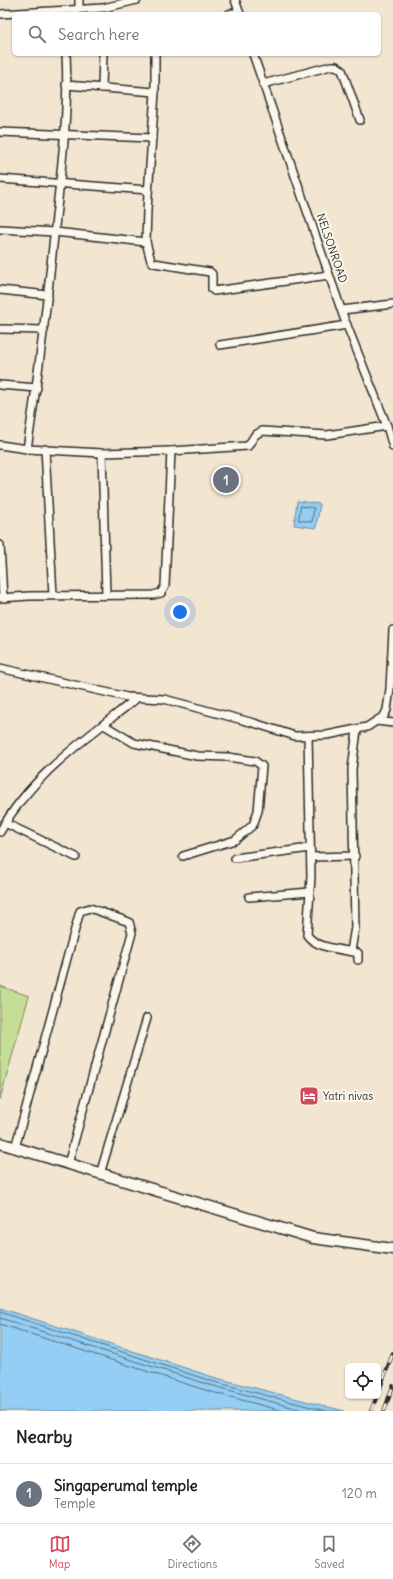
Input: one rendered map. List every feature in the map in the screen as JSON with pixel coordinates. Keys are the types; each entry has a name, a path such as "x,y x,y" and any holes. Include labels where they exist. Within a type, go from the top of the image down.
{"main road":[{"path":"0,1143 313,1238 393,1249"}],"street":[{"path":"79,0 79,9"},
{"path":"65,12 79,9 103,8 137,0"},
{"path":"235,0 240,12"},
{"path":"0,14 12,14"},
{"path":"27,449 37,388 48,295 63,135 66,56"},
{"path":"102,88 103,56"},
{"path":"155,56 155,92 146,242 151,261 154,263 210,272 212,274 212,289 214,291 329,275"},
{"name":"NELSONROAD","path":"254,56 329,275 387,426 393,447"},
{"path":"263,84 331,66 339,67 342,70 360,120"},
{"path":"66,85 155,92"},
{"path":"0,132 152,138"},
{"path":"0,179 148,190"},
{"path":"0,229 54,232 146,242"},
{"path":"0,290 48,295"},
{"path":"342,310 393,304"},
{"path":"220,345 347,325"},
{"path":"0,329 44,330"},
{"path":"0,385 37,388"},
{"path":"0,445 27,449 102,453 171,451 248,446 255,435 262,431 327,435 387,426"},
{"path":"45,449 53,595"},
{"path":"0,545 2,598 53,595 159,594 164,590 171,451"},
{"path":"102,453 106,595"},
{"path":"377,722 387,710 393,630"},
{"path":"0,668 137,698 164,699 254,723 288,734 308,736 357,730 377,722 393,723"},
{"path":"0,832 16,805 36,782 78,744 137,698"},
{"path":"104,725 134,743 197,756 228,757 255,761 262,766 258,811 253,825 235,840 184,856"},
{"path":"351,951 355,927 352,769 357,730"},
{"path":"308,736 311,857 307,936 311,941 321,946 358,953 358,960"},
{"path":"5,823 76,857"},
{"path":"235,858 310,848"},
{"path":"311,857 354,856"},
{"path":"249,897 310,892"},
{"path":"15,1148 80,910 90,908 129,922 132,933 68,1164"},
{"path":"100,1174 147,1018"}],"green space":[{"path":"0,986 29,996 0,1099"}],"water":[{"path":"297,501 320,504 316,528 294,525"},
{"path":"0,1308 213,1377 344,1411 0,1411"}],"railway":[{"path":"381,1385 393,1353"},
{"path":"384,1411 393,1386"},
{"path":"371,1411 376,1399"}],"place":[{"name":"Singaperumal temple","path":"226,480"},
{"name":"Yatri nivas","path":"309,1096"}]}
